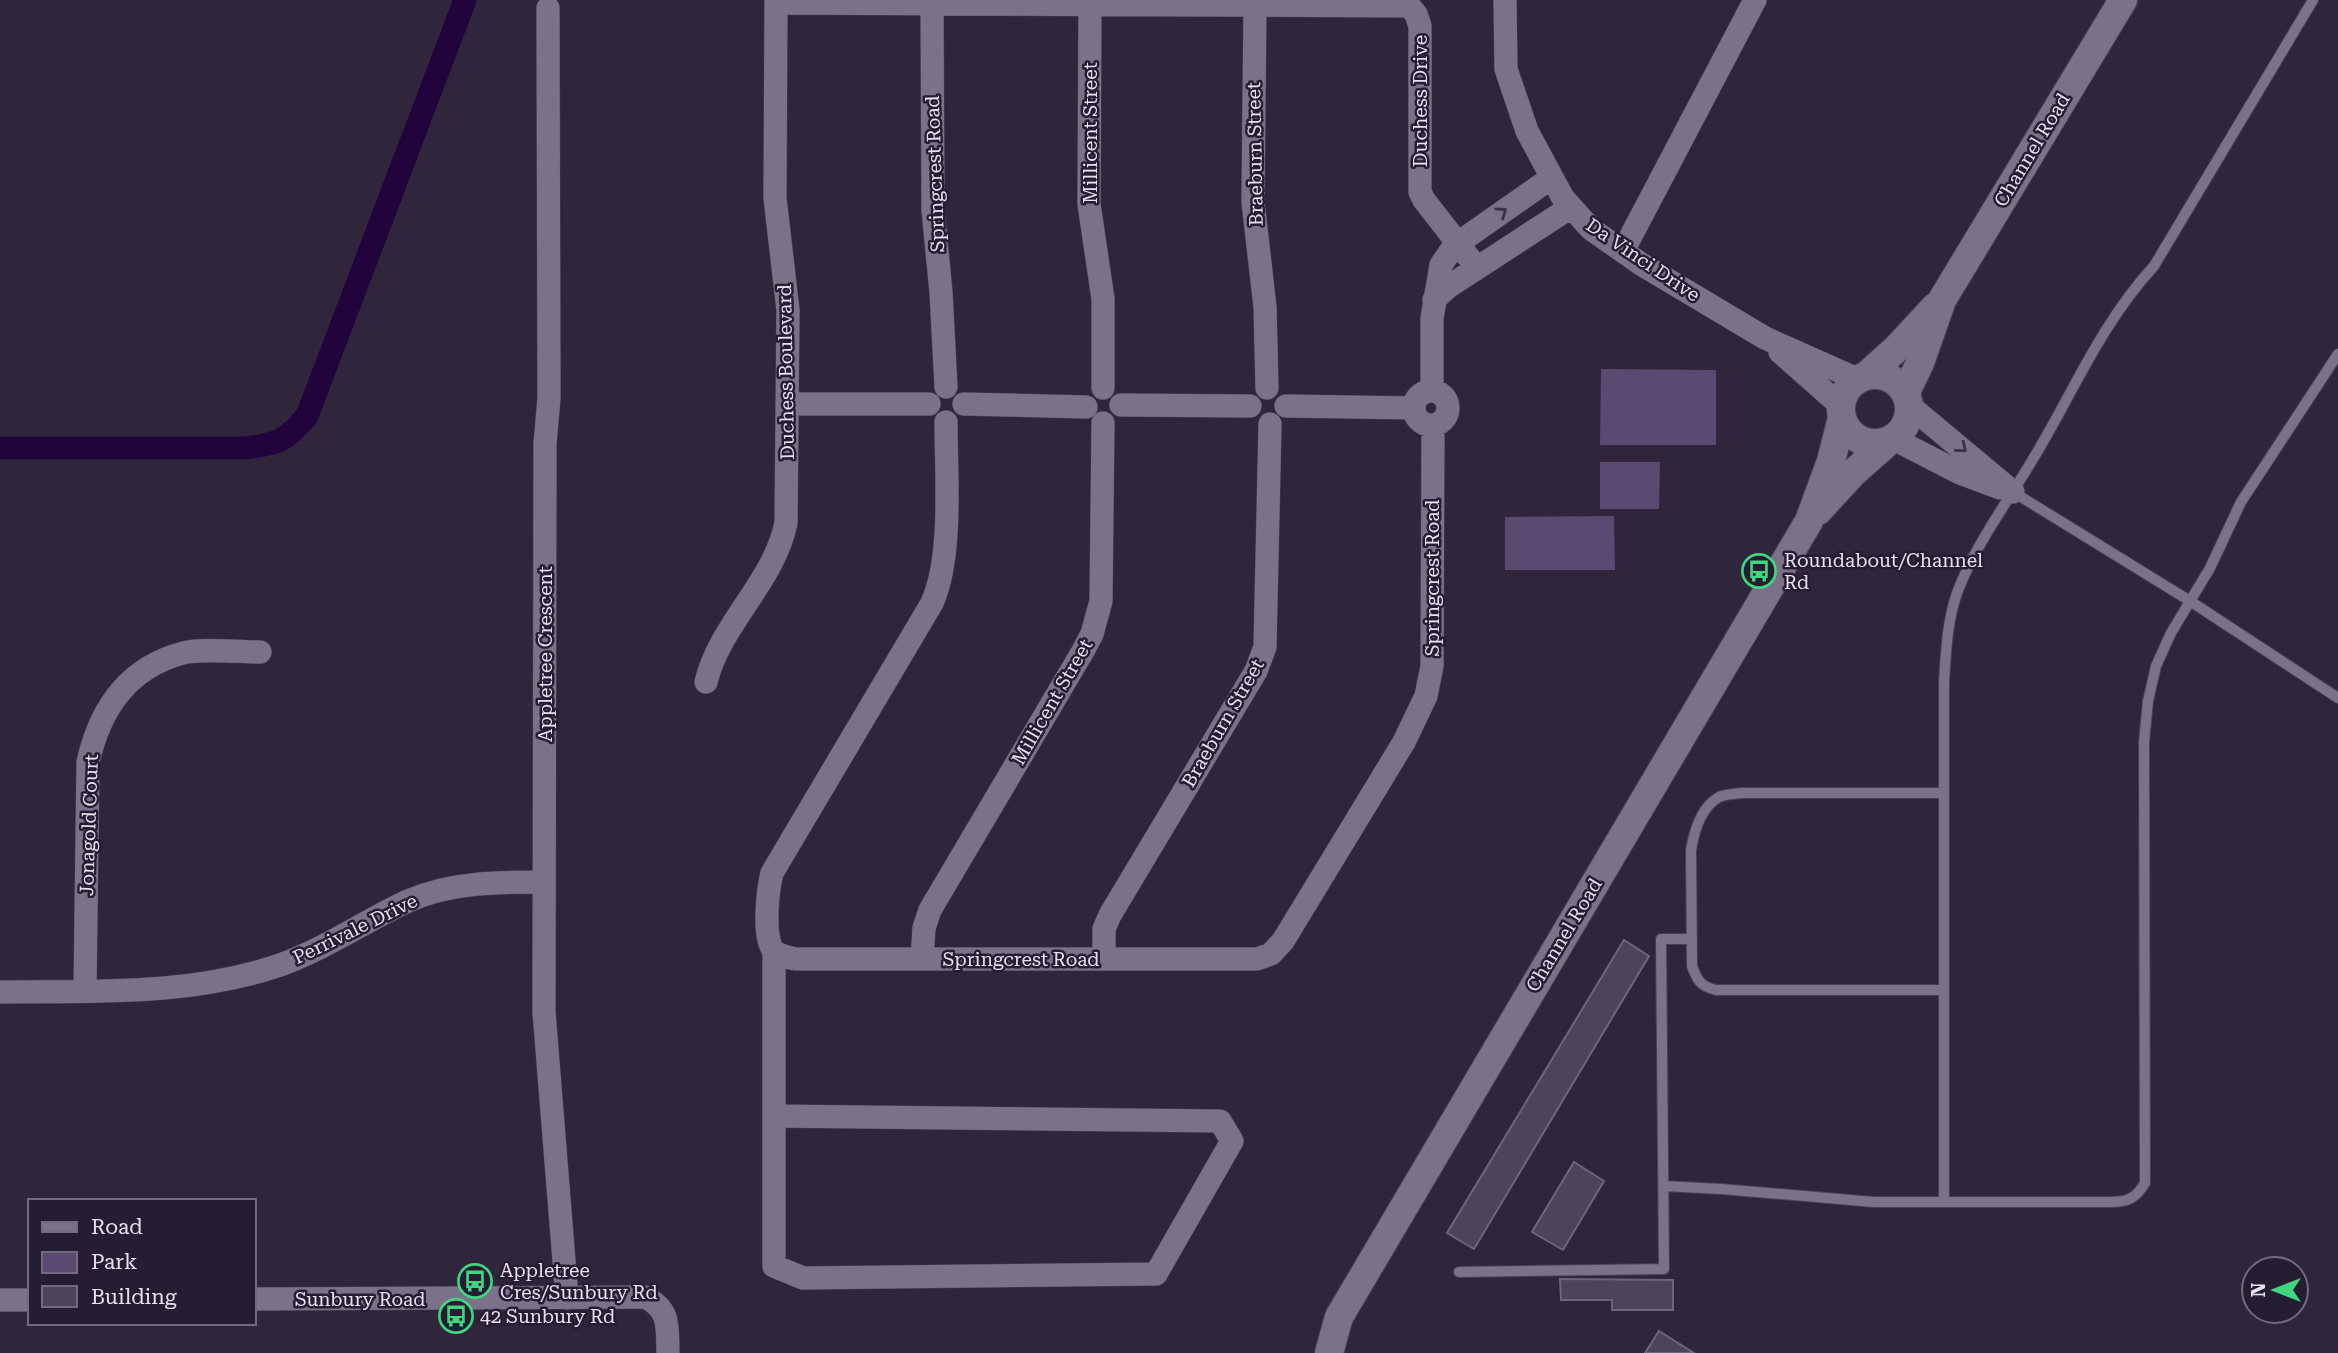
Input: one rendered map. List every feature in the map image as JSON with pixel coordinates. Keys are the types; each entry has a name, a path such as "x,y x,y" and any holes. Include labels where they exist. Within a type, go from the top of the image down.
{"street":[{"name":"Da Vinci Drive","path":"1505,0 1506,68 1527,131 1551,178 1591,229 1765,338 1862,377"},
{"path":"1623,251 1755,0"},
{"name":"Channel Road","path":"1908,399 1942,300 2123,0"},
{"name":"Duchess Drive","path":"776,2 1415,5 1420,26 1420,192 1424,201 1477,268"},
{"name":"Duchess Boulevard","path":"706,682 713,661 777,552 785,531 787,515 788,297 775,198 776,2"},
{"name":"Springcrest Road","path":"932,3 933,210 946,387"},
{"name":"Millicent Street","path":"1090,3 1089,204 1103,299 1103,388"},
{"name":"Braeburn Street","path":"1255,4 1253,202 1265,307 1267,388"},
{"name":"Appletree Crescent","path":"548,8 549,398 545,444 544,1013 567,1298"},
{"path":"1432,390 1432,318 1441,265 1459,242 1551,178"},
{"path":"1434,300 1448,286 1572,207"},
{"name":"Channel Road","path":"1862,377 1896,349 1942,300"},
{"name":"Da Vinci Drive","path":"1765,338 1842,412"},
{"path":"1908,399 1909,420 1892,440 1866,442 1847,429 1842,412 1849,386 1862,377 1882,374 1896,380 1908,399 2013,492"},
{"path":"946,387 957,390 964,404 959,417 946,422 932,414 929,404 933,394 946,387"},
{"path":"1103,388 1113,391 1121,405 1113,420 1102,423 1089,416 1086,407 1088,396 1103,388"},
{"path":"1267,388 1280,393 1286,406 1283,416 1270,424 1258,421 1250,406 1253,396 1261,389 1267,388"},
{"path":"1432,390 1443,395 1448,404 1447,416 1439,424 1433,425 1418,419 1414,408 1418,398 1432,390"},
{"path":"788,404 929,404"},
{"path":"964,404 1086,407"},
{"path":"1121,405 1250,406"},
{"path":"1286,406 1414,408"},
{"name":"Channel Road","path":"1329,1353 1339,1317 1808,521 1831,461 1842,412"},
{"path":"774,1116 1220,1121 1232,1141 1156,1273 803,1279 774,1266 774,1116 774,951 769,942 769,883 772,873 932,603 945,552 946,422"},
{"name":"Millicent Street","path":"922,959 924,928 930,910 1083,651 1097,619 1101,601 1102,423"},
{"name":"Braeburn Street","path":"1104,959 1104,929 1110,915 1256,671 1265,647 1270,424"},
{"name":"Springcrest Road","path":"774,951 795,959 1257,959 1271,954 1283,941 1404,742 1426,696 1432,666 1433,425"},
{"path":"1892,440 1960,474 2013,492"},
{"name":"Channel Road","path":"1808,521 1853,473 1892,440"},
{"name":"Jonagold Court","path":"85,991 88,762 94,733 110,703 135,677 159,662 185,652 260,652"},
{"name":"Perrivale Drive","path":"0,992 174,989 217,982 280,965 337,940 410,901 451,888 499,881 544,882"},
{"name":"Sunbury Road","path":"256,1299 645,1297 658,1304 666,1319 668,1353"},
{"path":"0,1300 28,1300"}],"lane":[{"path":"1944,1202 1944,682 1948,631 1957,594 1973,559 2081,369 2129,293 2154,267 2313,0"},
{"path":"1664,1186 1874,1202 2126,1202 2139,1194 2145,1183 2144,742 2148,701 2156,666 2171,633 2210,568 2241,502 2338,355"},
{"path":"2013,492 2190,601 2338,698"},
{"path":"1944,793 1741,793 1720,796 1707,807 1693,834 1691,850 1692,966 1696,979 1703,987 1716,990 1944,990"},
{"path":"1459,1272 1664,1269 1661,939 1692,939"}],"green space":[{"path":"1601,369 1716,370 1716,445 1600,445"},
{"path":"1600,462 1660,462 1659,509 1600,509"},
{"path":"1614,516 1615,570 1505,570 1505,517"}],"building":[{"path":"1624,940 1649,956 1474,1249 1447,1233"},
{"path":"1574,1162 1604,1181 1563,1250 1532,1232"},
{"path":"1560,1279 1673,1280 1673,1310 1612,1310 1612,1300 1561,1300"},
{"path":"1659,1331 1694,1353 1645,1353"}],"waterway":[{"path":"0,448 245,448 274,443 293,431 307,416 465,0"}],"place":[{"name":"Roundabout/Channel Rd","path":"1759,571"},
{"name":"Appletree Cres/Sunbury Rd","path":"475,1281"},
{"name":"42 Sunbury Rd","path":"456,1316"}]}
